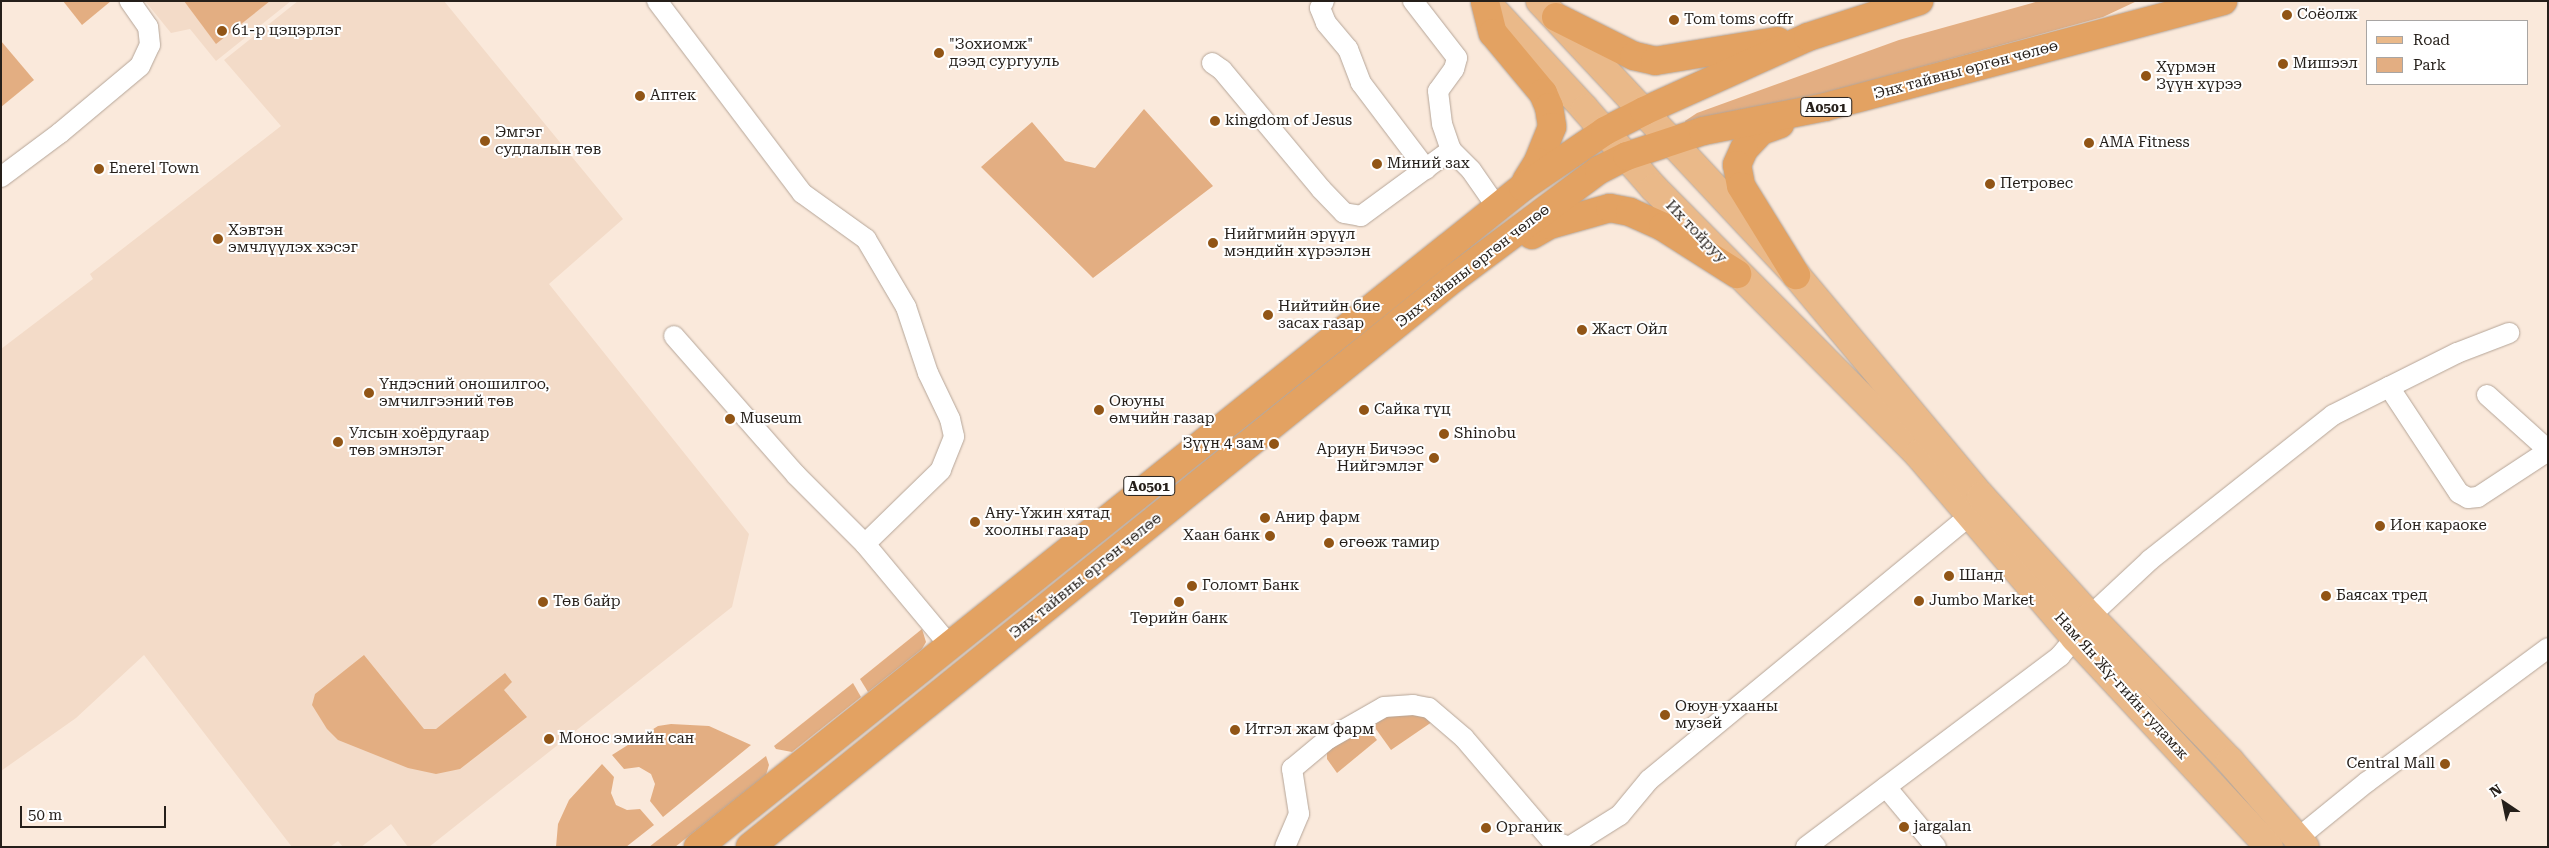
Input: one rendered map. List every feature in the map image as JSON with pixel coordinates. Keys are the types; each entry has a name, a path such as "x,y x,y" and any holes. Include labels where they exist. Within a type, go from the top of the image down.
{"highway":[{"name":"Энх тайвны өргөн чөлөө","path":"698,847 1523,186 1605,131 1644,111 1808,37 1919,1"},
{"name":"Энх тайвны өргөн чөлөө","path":"750,847 1454,278 1599,170 1627,156 1704,131 1825,108 2223,1"},
{"path":"1485,2 1492,33 1543,93 1549,106 1552,127 1538,162 1523,186"},
{"path":"1548,9 1634,56 1655,61 1808,37"},
{"path":"1796,275 1741,186 1737,165 1744,149 1761,131 1825,108"},
{"path":"1454,278 1500,256 1549,225 1610,208 1630,212 1663,227 1736,274"}],"main road":[{"name":"Их тойруу","path":"1485,2 1736,274 1918,454"},
{"path":"1548,9 1796,275"},
{"name":"Нам Ян Жү-гийн гудамж","path":"1796,275 1970,483 2083,627 2269,847"},
{"name":"Нам Ян Жү-гийн гудамж","path":"1918,454 1972,514 2083,627 2230,761 2301,842"}],"street":[{"path":"1,177 60,133 140,66 150,45 148,27 130,1"},
{"path":"657,1 802,193 866,240 906,307 928,373 950,419 954,437 941,470 865,544"},
{"path":"1324,1 1320,8 1326,23 1348,49 1361,83 1426,169"},
{"path":"1413,1 1457,58 1454,69 1438,91 1442,124 1451,150 1471,170 1496,206"},
{"path":"1212,63 1222,70 1320,189 1344,213 1362,216 1451,150"},
{"path":"1806,847 2060,656 2083,627 2144,565 2333,415 2457,353 2509,333"},
{"path":"674,336 796,475 865,544 950,646"},
{"path":"2389,387 2458,493 2468,498 2478,497 2548,450 2487,395"},
{"path":"1285,847 1299,814 1292,769 1328,739 1384,707 1413,706 1429,708 1464,738 1551,840 1569,847 1620,815 1649,780 1972,514"},
{"path":"2301,842 2374,776 2548,648"},
{"path":"1886,787 1936,847"}],"shaded area":[{"name":"61-р цэцэрлэг","path":"145,1 291,1 216,61 190,29 171,33"},
{"name":"Улсын хоёрдугаар төв эмнэлэг","path":"298,1 444,1 623,219 549,284 749,534 732,607 429,847 408,847 391,824 361,847 343,847 338,841 330,847 292,847 144,655 76,718 1,771 1,349 93,279 90,274 281,126 224,60"}],"green space":[{"path":"63,1 111,1 82,25"},
{"path":"184,1 270,1 216,44"},
{"path":"2039,1 2137,1 2103,17 1775,107 1686,124 1685,121 1697,113 1899,40"},
{"path":"1,41 34,80 1,107"},
{"path":"1144,109 1213,186 1093,278 981,167 1032,122 1065,161 1095,168"},
{"path":"922,629 926,642 922,649 868,692 860,679"},
{"path":"364,655 424,729 436,729 505,673 512,682 504,690 527,717 460,769 436,774 408,768 338,740 327,729 312,705 315,694"},
{"path":"853,683 861,697 792,752 776,749 774,746"},
{"path":"1434,703 1448,711 1391,750 1368,718"},
{"path":"1362,721 1377,740 1337,773 1327,759 1327,751"},
{"path":"671,724 709,726 751,745 663,817 650,801 655,784 651,774 639,767 624,769 612,755 658,726"},
{"path":"766,756 769,765 766,775 675,847 649,847"},
{"path":"602,764 614,777 611,793 616,805 627,810 640,809 654,825 626,847 556,847 558,824 569,800"}],"place":[{"name":"Соёолж","path":"2287,15"},
{"name":"Tom toms coffr","path":"1674,20"},
{"name":"61-р цэцэрлэг","path":"222,31"},
{"name":"\"Зохиомж\" дээд сургууль","path":"939,53"},
{"name":"Мишээл","path":"2283,64"},
{"name":"Хүрмэн Зүүн хүрээ","path":"2146,76"},
{"name":"Аптек","path":"640,96"},
{"name":"kingdom of Jesus","path":"1215,121"},
{"name":"Эмгэг судлалын төв","path":"485,141"},
{"name":"AMA Fitness","path":"2089,143"},
{"name":"Миний зах","path":"1377,164"},
{"name":"Enerel Town","path":"99,169"},
{"name":"Петровес","path":"1990,184"},
{"name":"Хэвтэн эмчлүүлэх хэсэг","path":"218,239"},
{"name":"Нийгмийн эрүүл мэндийн хүрээлэн","path":"1213,243"},
{"name":"Нийтийн бие засах газар","path":"1268,315"},
{"name":"Жаст Ойл","path":"1582,330"},
{"name":"Үндэсний оношилгоо, эмчилгээний төв","path":"369,393"},
{"name":"Оюуны өмчийн газар","path":"1099,410"},
{"name":"Сайка түц","path":"1364,410"},
{"name":"Museum","path":"730,419"},
{"name":"Shinobu","path":"1444,434"},
{"name":"Улсын хоёрдугаар төв эмнэлэг","path":"338,442"},
{"name":"Зүүн 4 зам","path":"1274,444"},
{"name":"Ариун Бичээс Нийгэмлэг","path":"1434,458"},
{"name":"Анир фарм","path":"1265,518"},
{"name":"Ану-Үжин хятад хоолны газар","path":"975,522"},
{"name":"Ион караоке","path":"2380,526"},
{"name":"Хаан банк","path":"1270,536"},
{"name":"өгөөж тамир","path":"1329,543"},
{"name":"Шанд","path":"1949,576"},
{"name":"Голомт Банк","path":"1192,586"},
{"name":"Баясах тред","path":"2326,596"},
{"name":"Jumbo Market","path":"1919,601"},
{"name":"Төв байр","path":"543,602"},
{"name":"Төрийн банк","path":"1179,602"},
{"name":"Оюун ухааны музей","path":"1665,715"},
{"name":"Итгэл жам фарм","path":"1235,730"},
{"name":"Монос эмийн сан","path":"549,739"},
{"name":"Central Mall","path":"2445,764"},
{"name":"jargalan","path":"1904,827"},
{"name":"Органик","path":"1486,828"}]}
